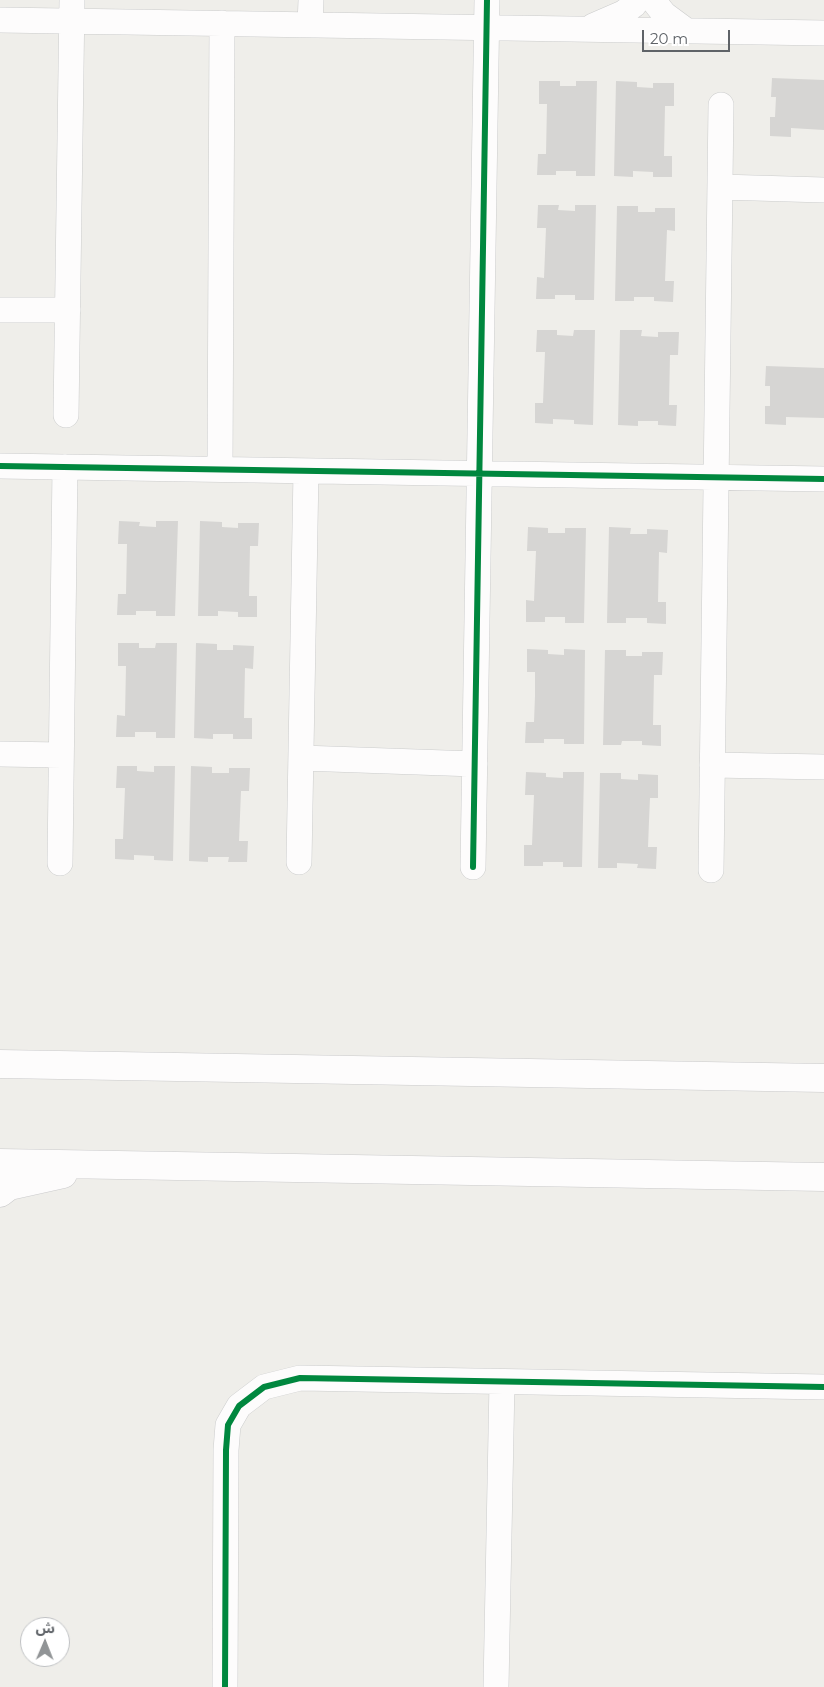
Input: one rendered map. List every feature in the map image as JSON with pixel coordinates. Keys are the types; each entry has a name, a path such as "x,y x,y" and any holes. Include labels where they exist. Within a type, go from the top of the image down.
{"main road":[{"path":"8,1063 824,1078"},
{"path":"0,1162 824,1177"},
{"path":"0,1192 9,1186 102,1164"}],"street":[{"path":"310,25 311,0"},
{"path":"473,868 487,0"},
{"path":"585,29 608,21 623,13 634,5 637,0"},
{"path":"653,0 664,14 687,31"},
{"path":"0,20 72,10 222,23 824,33"},
{"path":"66,415 72,10"},
{"path":"220,470 222,23"},
{"path":"711,870 721,105"},
{"path":"720,187 824,190"},
{"path":"0,310 68,310"},
{"path":"0,466 824,479"},
{"path":"60,863 65,467"},
{"path":"299,862 306,471"},
{"path":"0,754 61,756"},
{"path":"301,758 475,764"},
{"path":"712,765 824,767"},
{"path":"225,1687 226,1450 228,1425 239,1406 264,1387 300,1378 824,1387"},
{"path":"496,1687 502,1382"}],"building":[{"path":"772,78 824,80 824,130 791,128 791,137 770,136 770,117 775,117 776,97 771,97"},
{"path":"539,81 560,81 560,86 576,86 576,81 597,81 595,176 576,176 576,171 556,171 556,175 537,175 538,154 546,154 547,104 539,104"},
{"path":"616,81 637,82 637,87 653,88 653,83 674,83 674,106 665,106 664,156 672,156 672,177 653,177 653,172 633,171 633,177 614,176"},
{"path":"538,205 559,205 558,210 575,211 575,205 596,205 594,300 575,300 575,295 555,295 555,299 536,299 537,277 544,278 546,228 537,228"},
{"path":"617,206 638,206 638,212 655,212 655,208 675,208 675,231 667,230 665,281 674,281 673,302 654,301 654,297 634,297 634,301 615,301"},
{"path":"537,330 557,330 557,335 573,336 574,330 595,330 593,425 574,424 574,420 553,419 553,424 535,423 535,403 543,403 545,352 536,352"},
{"path":"620,330 642,330 641,336 658,337 658,332 679,332 678,355 670,355 669,405 677,405 676,426 658,425 658,421 638,421 638,426 618,425"},
{"path":"766,366 824,368 824,418 786,417 786,425 765,424 765,406 770,406 770,386 765,386"},
{"path":"119,521 140,522 139,526 156,527 156,521 178,521 175,616 156,616 156,611 136,611 136,615 117,615 118,594 126,594 127,544 118,544"},
{"path":"200,521 222,522 222,527 238,528 238,523 259,523 258,546 250,546 249,596 257,596 257,617 238,617 238,612 218,611 218,616 198,616"},
{"path":"528,527 548,528 548,533 565,533 565,528 586,528 584,623 565,623 565,617 545,617 545,622 526,622 526,600 534,601 536,551 527,551"},
{"path":"609,527 631,528 630,534 647,534 647,529 668,530 667,553 659,552 658,602 666,602 666,624 647,623 647,618 626,618 626,623 607,623"},
{"path":"118,643 139,643 139,648 155,648 156,643 177,643 175,738 156,738 156,732 135,732 135,737 116,737 117,715 125,716 126,666 118,666"},
{"path":"196,643 217,644 217,650 233,650 233,645 254,646 253,669 245,668 244,718 252,718 252,739 233,739 233,734 213,734 213,739 194,738"},
{"path":"527,649 548,650 548,654 564,655 564,649 585,650 584,744 564,744 564,739 544,739 544,743 525,743 526,722 534,722 535,696 535,672 527,672"},
{"path":"605,650 626,650 626,656 642,656 642,652 663,652 662,675 654,675 653,725 661,725 661,746 642,745 642,741 622,741 621,745 603,745"},
{"path":"117,766 137,766 137,771 154,772 154,766 175,766 173,861 154,860 154,856 134,855 134,860 115,859 115,839 123,839 125,788 116,788"},
{"path":"191,766 212,767 212,773 229,773 229,768 250,768 249,791 241,791 239,841 248,841 247,862 228,862 229,857 208,857 208,862 189,861"},
{"path":"526,772 546,773 546,777 563,778 563,772 584,772 582,867 563,867 563,862 543,862 543,866 524,866 524,845 532,845 534,795 525,795"},
{"path":"600,773 621,773 621,779 638,780 638,774 658,775 658,798 650,798 648,847 657,847 656,869 637,868 638,864 617,863 617,868 598,868"}],"cycle path":[{"path":"473,867 487,0"},
{"path":"0,466 824,479"},
{"path":"225,1687 226,1450 228,1425 239,1406 264,1387 300,1378 824,1387"}]}
